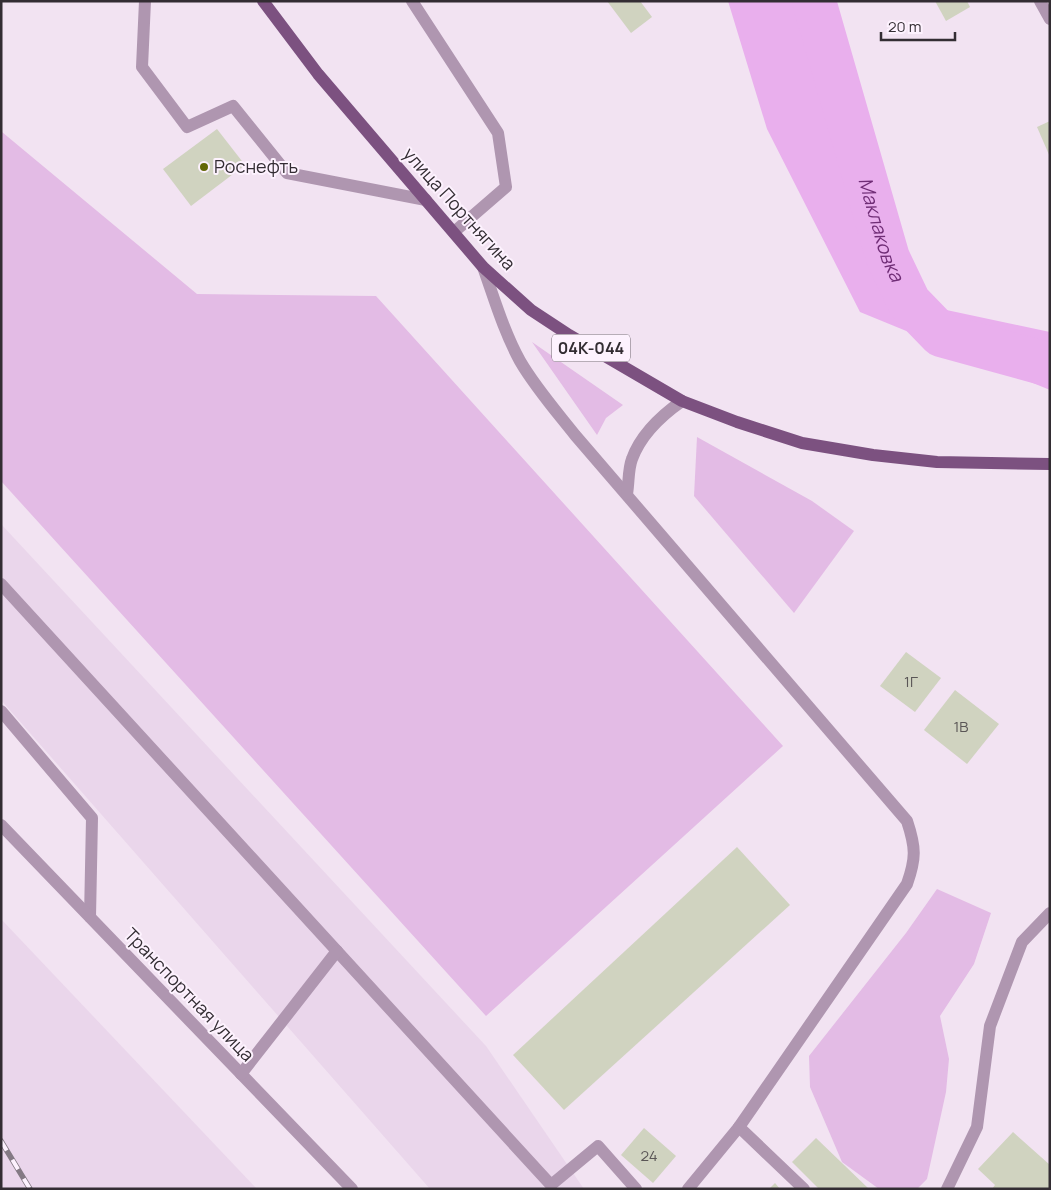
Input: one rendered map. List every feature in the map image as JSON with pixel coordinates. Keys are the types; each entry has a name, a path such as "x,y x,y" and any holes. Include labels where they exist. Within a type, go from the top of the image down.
{"main road":[{"name":"улица Портнягина","path":"262,1 318,74 483,267 531,310 569,335 682,400 738,422 802,443 855,452 937,462 1050,464"}],"street":[{"path":"145,1 142,68 187,127 233,106 287,173 426,200"},
{"path":"412,1 498,133 506,187 454,232"},
{"path":"1040,1 1050,19"},
{"path":"483,267 506,332 520,360 540,390 575,435 816,718 907,821 914,840 915,859 907,884 738,1127 688,1189"},
{"path":"627,494 631,460 645,436 662,415 682,400"},
{"path":"1,584 551,1185 598,1146 636,1189"},
{"path":"1,711 92,818 90,917"},
{"name":"Транспортная улица","path":"1,825 352,1189"},
{"path":"947,1189 977,1127 990,1026 1022,942 1050,913"},
{"path":"241,1074 337,951"},
{"path":"738,1127 804,1189"}],"shaded area":[{"path":"728,1 819,1 846,116 867,192 879,230 909,302 1050,332 1050,390 860,312 767,129"},
{"path":"2,132 197,294 376,296 783,746 486,1016 1,481"},
{"path":"532,342 623,405 606,418 597,435"},
{"path":"697,437 812,501 854,531 794,613 694,496"},
{"path":"1,524 486,1046 584,1189 430,1189 1,700"},
{"path":"937,889 991,913 974,964 940,1016 949,1059 946,1092 927,1179 917,1189 879,1189 842,1162 810,1087 809,1056 906,933"},
{"path":"1,919 257,1189 1,1189"}],"building":[{"path":"607,1 640,1 652,17 631,33"},
{"path":"935,1 967,1 970,7 946,21"},
{"path":"1050,121 1050,157 1037,127"},
{"name":"Роснефть","path":"217,129 245,165 191,206 163,169"},
{"path":"906,652 941,678 915,712 880,686"},
{"path":"955,690 999,724 967,764 924,730"},
{"path":"737,847 790,905 564,1110 513,1055"},
{"path":"644,1128 676,1156 653,1183 621,1155"},
{"path":"1013,1132 1050,1165 1050,1189 992,1189 995,1185 978,1169"},
{"path":"816,1138 869,1189 819,1189 792,1162"},
{"path":"775,1183 780,1189 769,1189"}],"waterway":[{"name":"Маклаковка","path":"814,1 888,258 909,302 941,335 1050,365"}],"railway":[{"path":"1,1141 30,1189"}],"place":[{"name":"Роснефть","path":"204,167"}]}
